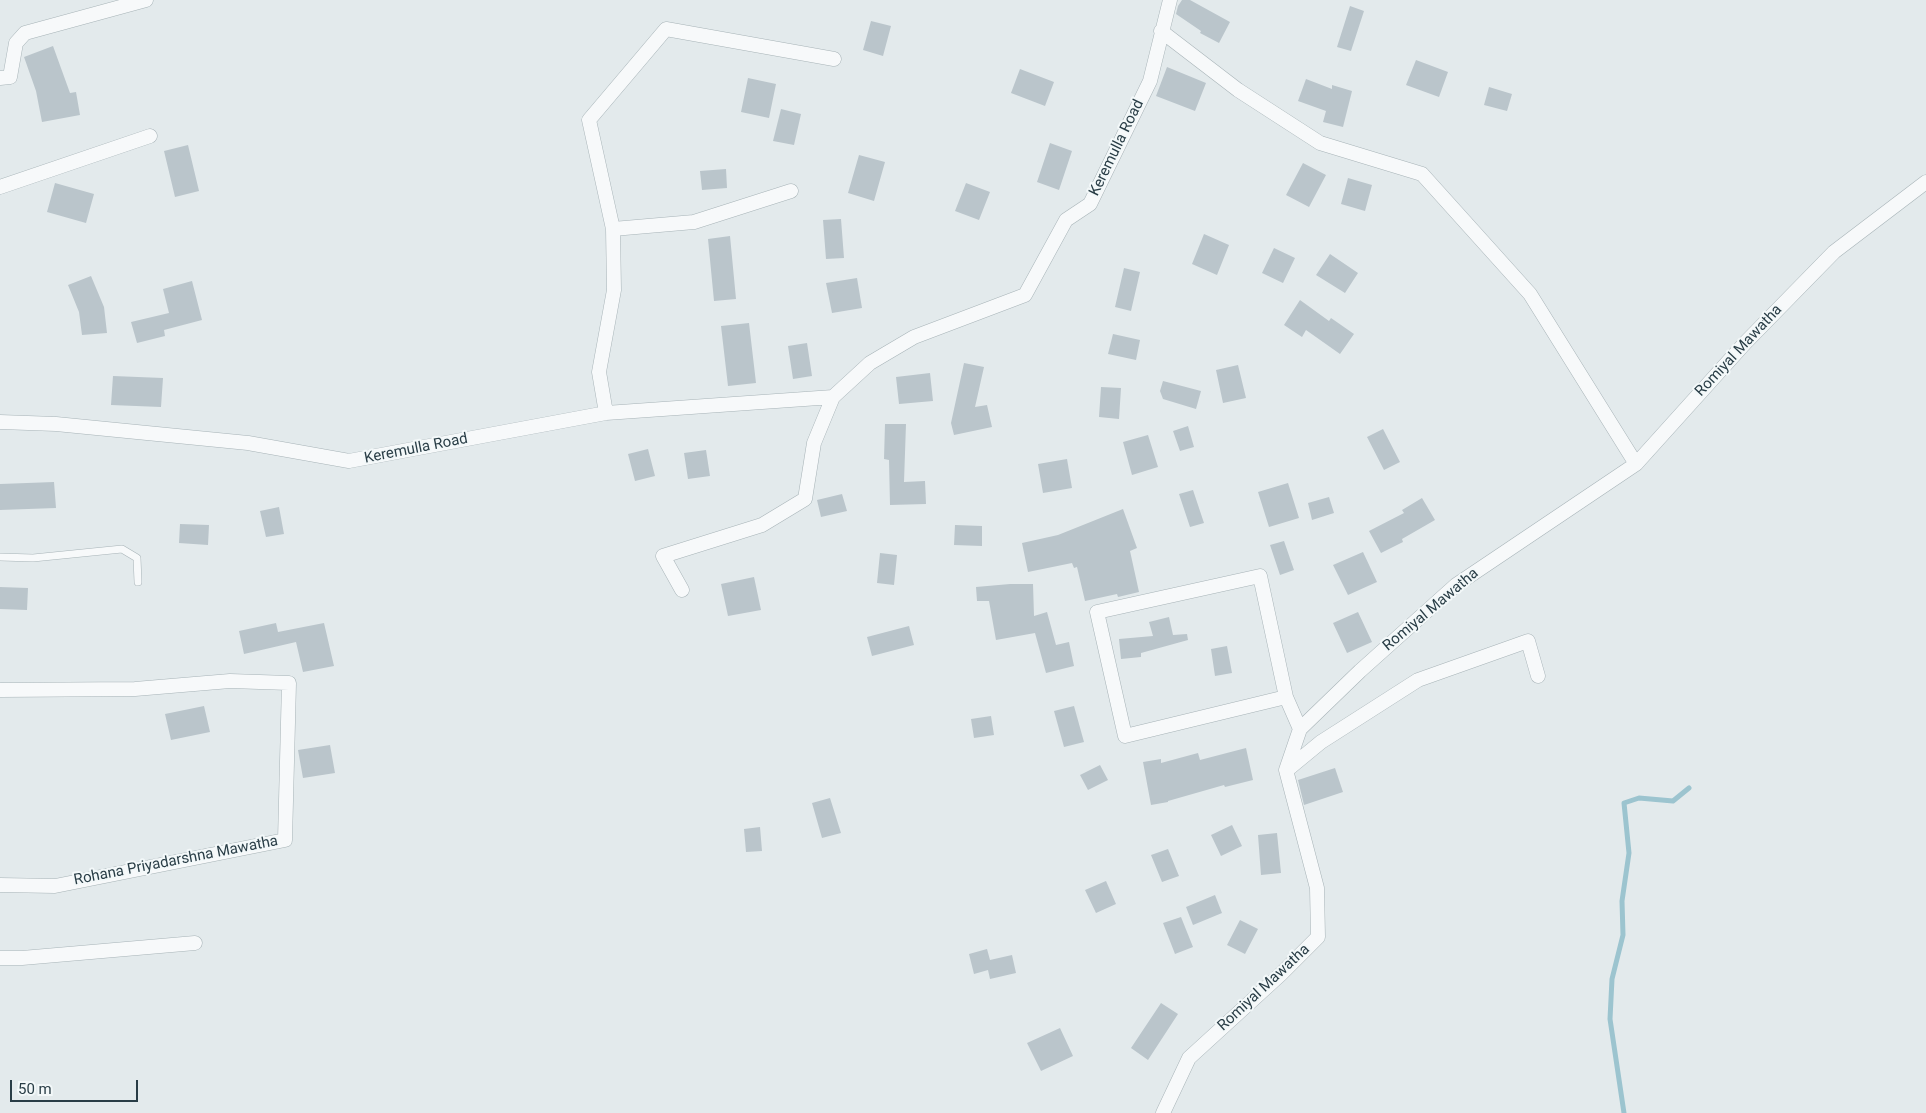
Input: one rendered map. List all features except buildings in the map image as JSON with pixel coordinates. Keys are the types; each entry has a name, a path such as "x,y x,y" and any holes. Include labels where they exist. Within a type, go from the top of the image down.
{"street":[{"path":"0,78 10,77 16,43 25,33 146,0"},
{"name":"Keremulla Road","path":"682,590 663,556 762,525 806,499 814,443 833,398 870,363 914,337 1025,295 1066,220 1090,204 1150,81 1161,30 1170,0"},
{"path":"606,413 600,372 614,290 613,229 589,120 666,29 834,59"},
{"path":"1161,30 1238,90 1320,142 1422,174 1530,294 1636,464"},
{"path":"0,187 150,136"},
{"name":"Romiyal Mawatha","path":"1163,1113 1190,1058 1318,938 1317,888 1286,770 1300,729 1360,671 1456,585 1636,464 1745,343 1834,252 1926,182"},
{"path":"613,229 694,222 791,191"},
{"name":"Keremulla Road","path":"0,422 56,424 248,444 349,461 606,413 833,398"},
{"path":"1286,697 1125,736 1097,612 1260,576 1286,697 1300,729"},
{"path":"1286,770 1321,742 1418,680 1528,641 1538,676"},
{"name":"Rohana Priyadarshna Mawatha","path":"0,690 135,689 230,681 289,683 285,840 55,886 0,885"},
{"path":"0,958 22,958 196,943"}],"lane":[{"path":"0,557 33,558 122,549 138,558 138,582"}],"waterway":[{"path":"1624,1113 1610,1019 1612,979 1623,935 1622,901 1629,853 1624,803 1639,798 1673,801 1689,788"}]}
